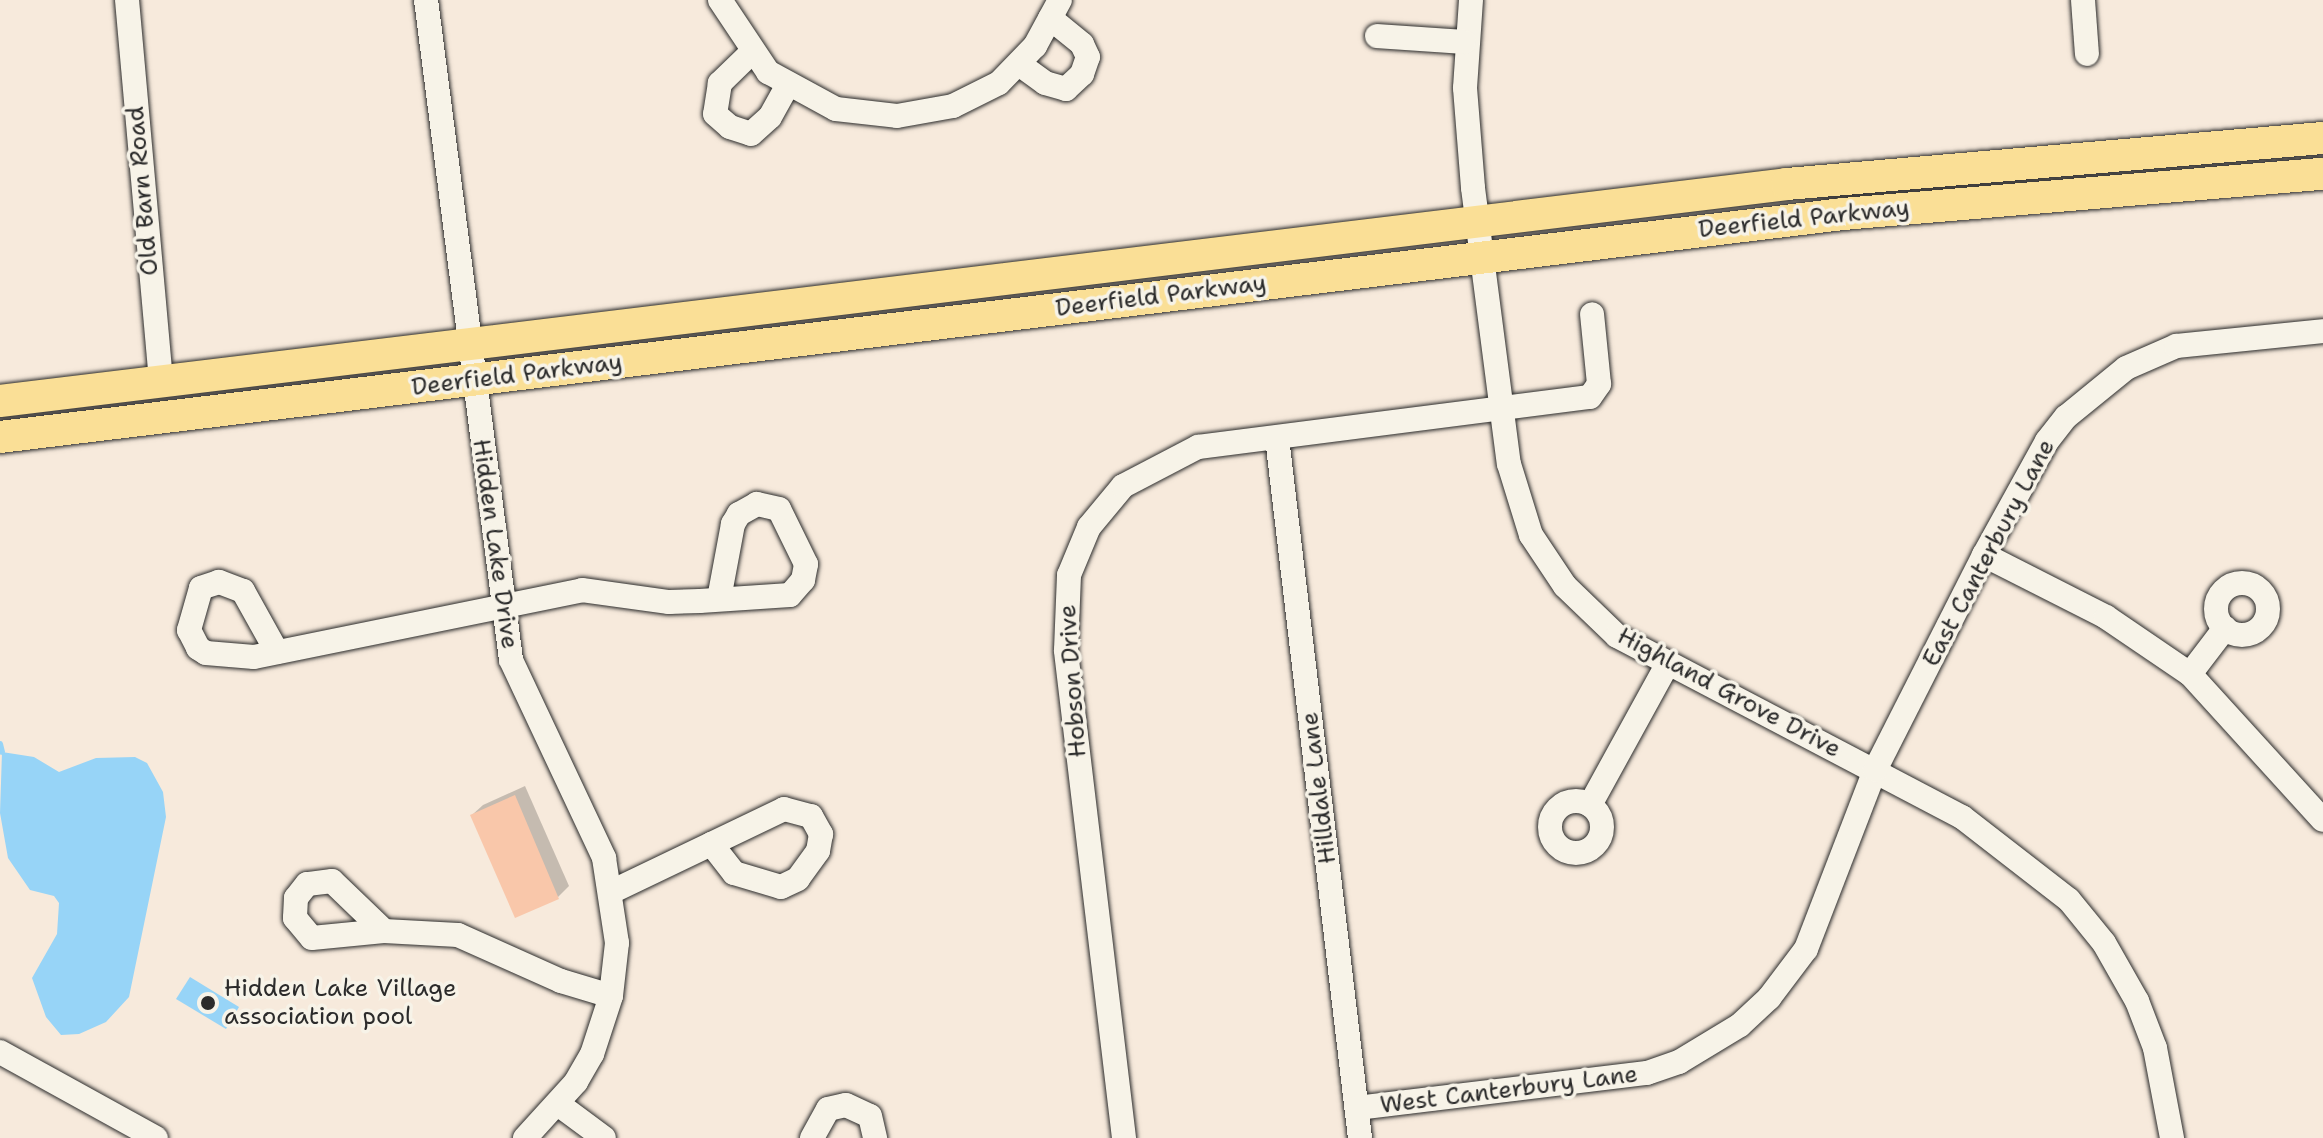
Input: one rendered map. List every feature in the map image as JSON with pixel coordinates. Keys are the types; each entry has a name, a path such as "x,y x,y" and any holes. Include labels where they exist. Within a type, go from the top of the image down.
{"main road":[{"name":"Deerfield Parkway","path":"0,401 1787,184 2323,138"},
{"name":"Deerfield Parkway","path":"0,437 1919,206 2323,174"}],"street":[{"name":"Old Barn Road","path":"127,0 161,381"},
{"name":"Hidden Lake Drive","path":"426,0 471,344 500,606 520,683 604,858 617,943 611,996 592,1054 558,1104 525,1138"},
{"path":"720,0 768,72 836,109 897,116 977,96 1019,64 1055,9 1082,44 1088,57 1082,74 1066,89 1045,83 1019,64"},
{"name":"Highland Grove Drive","path":"1471,0 1464,42 1478,223 1509,464 1531,535 1590,614 1667,665 1962,817 2018,857 2069,900 2104,943 2137,1001 2155,1048 2172,1138"},
{"path":"2083,0 2087,54"},
{"path":"1377,36 1464,42"},
{"path":"752,52 720,83 715,114 751,134 770,117 788,84"},
{"name":"Hobson Drive","path":"1124,1138 1066,650 1069,575 1089,527 1135,477 1198,447 1503,409 1594,394 1599,371 1592,314"},
{"name":"East Canterbury Lane","path":"1875,770 1984,555 2047,441 2086,397 2126,368 2202,340 2323,331"},
{"name":"Hilldale Lane","path":"1277,438 1360,1138"},
{"path":"1984,555 2106,617 2190,674 2323,820"},
{"path":"277,652 500,606 603,590 669,602 719,599"},
{"path":"2190,674 2225,628"},
{"path":"1590,805 1667,665"},
{"name":"West Canterbury Lane","path":"1357,1108 1647,1073 1708,1046 1769,998 1806,949 1875,770"},
{"path":"611,892 711,844"},
{"path":"384,931 458,935 561,981 611,996"},
{"path":"0,1052 156,1138"},
{"path":"558,1104 604,1138"},
{"path":"812,1138 828,1109 846,1105 870,1116 875,1138"}],"water":[{"path":"2,752 34,757 59,772 96,758 135,757 147,763 163,792 166,817 129,997 106,1022 79,1034 61,1035 46,1017 32,978 57,934 59,903 54,896 30,890 8,858 0,813"},
{"name":"Hidden Lake Village association pool","path":"190,977 239,1007 226,1029 176,999"}],"building":[{"path":"515,795 559,899 515,918 470,815"}],"waterway":[{"path":"0,744 2,752"}],"place":[{"name":"Hidden Lake Village association pool","path":"208,1003"}]}
